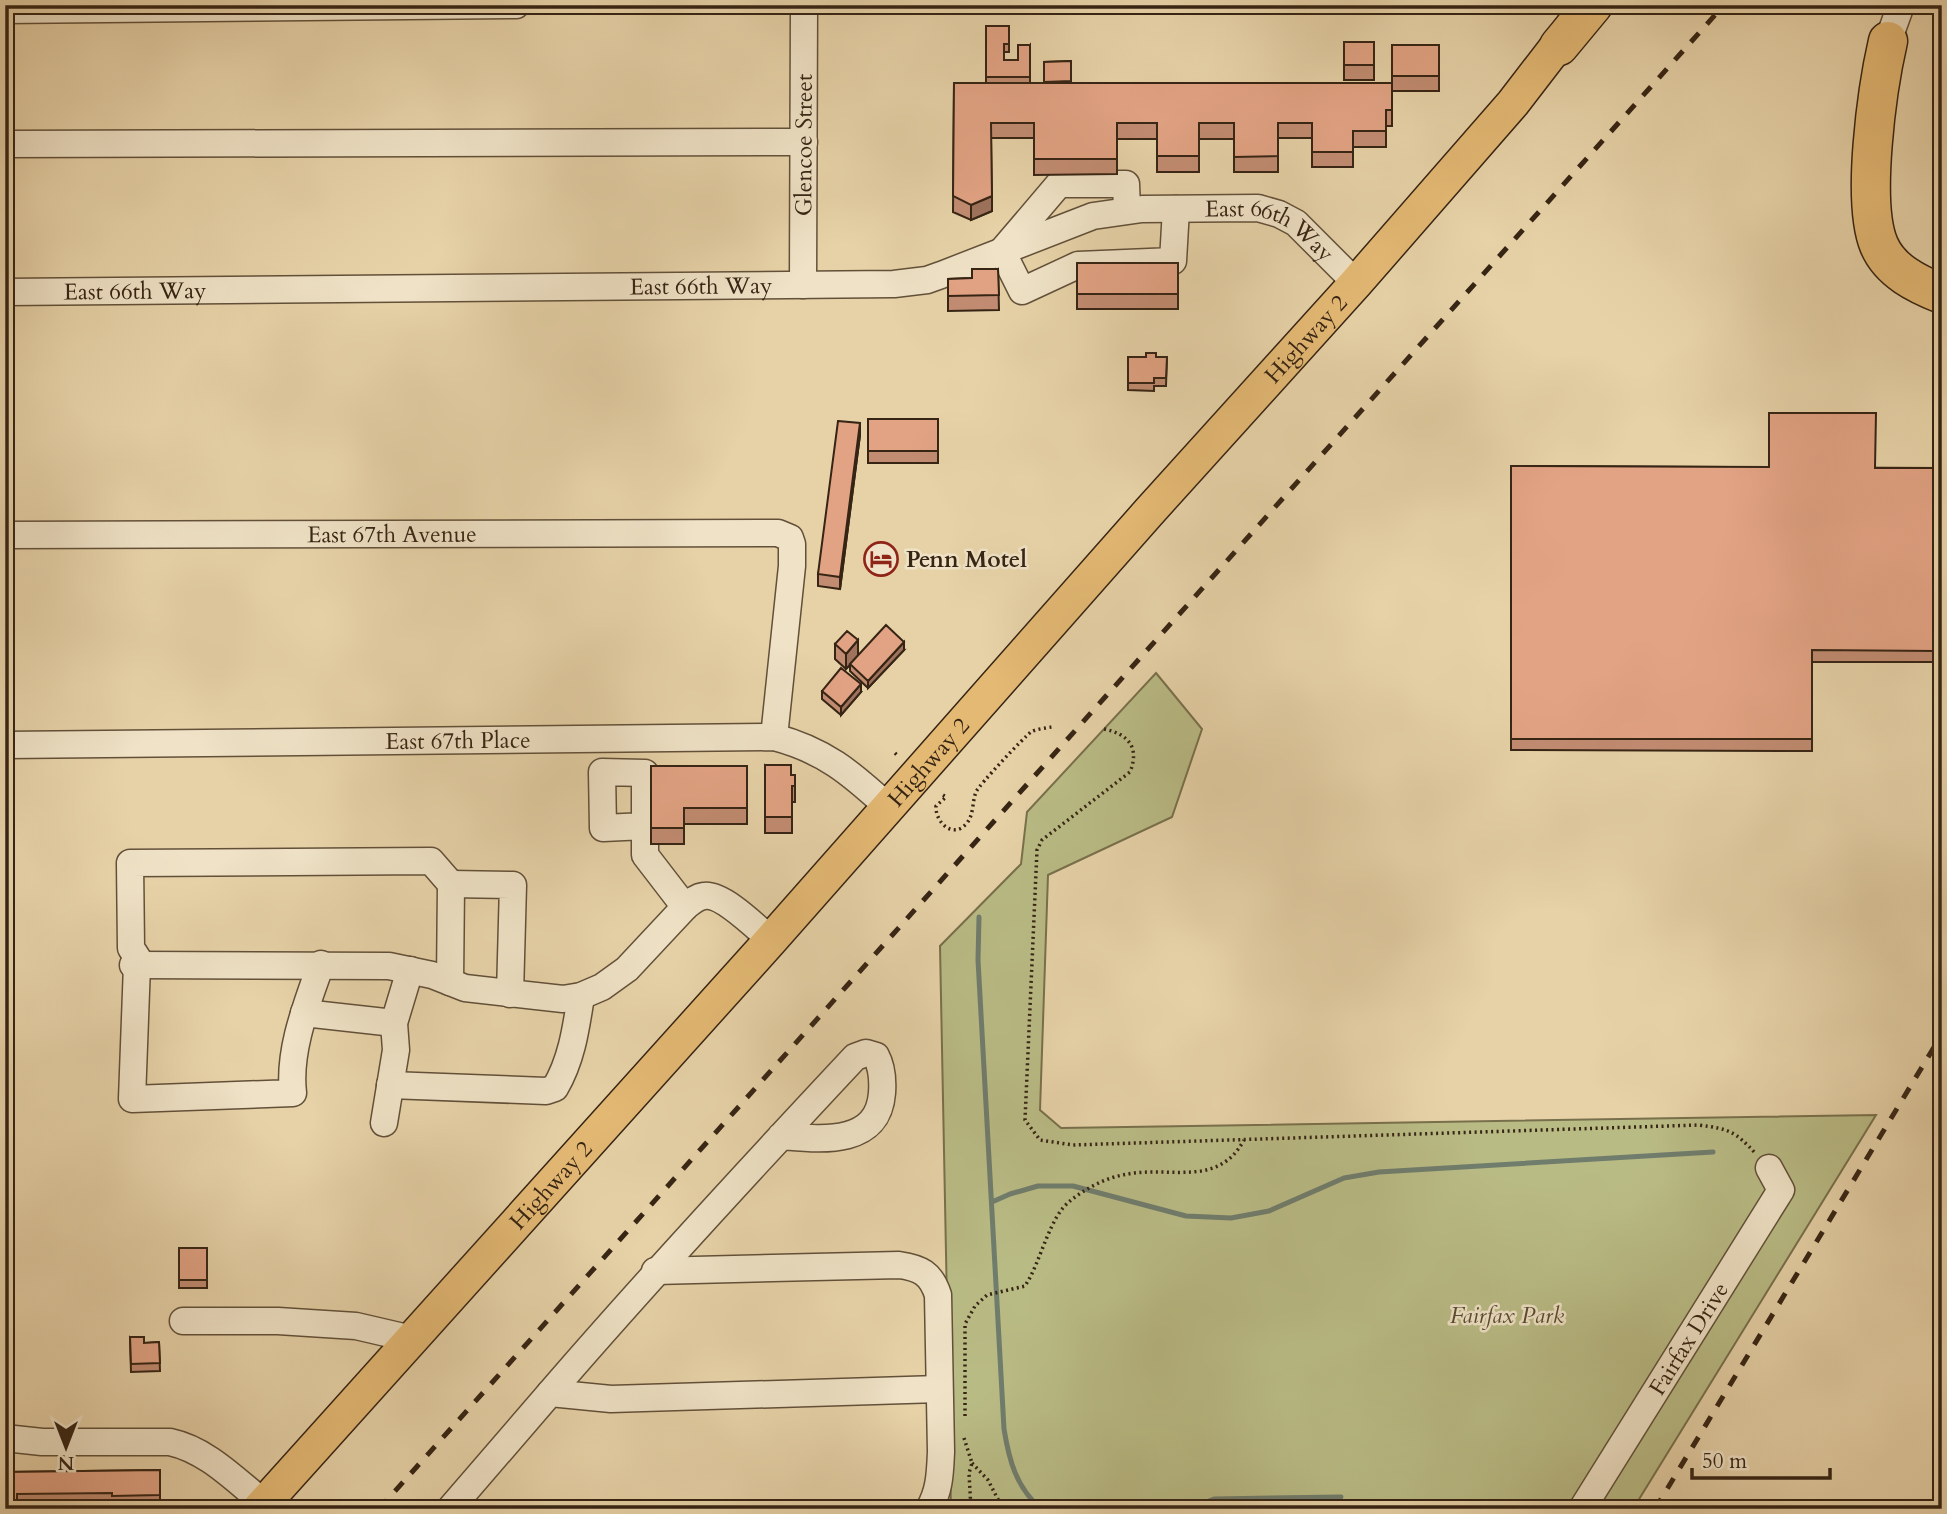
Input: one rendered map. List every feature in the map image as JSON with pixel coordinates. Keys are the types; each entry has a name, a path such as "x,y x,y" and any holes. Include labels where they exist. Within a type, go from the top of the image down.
{"highway":[{"path":"1559,46 1593,5"},
{"path":"1888,41 1880,78 1873,148 1872,199 1875,230 1880,246 1897,269 1914,281 1940,293"}],"main road":[{"path":"1559,46 1577,5"},
{"name":"Highway 2","path":"261,1506 771,940 1148,513 1356,284 1513,103 1559,46 1586,5"}],"street":[{"path":"5,10 516,5"},
{"name":"Glencoe Street","path":"803,285 804,5"},
{"path":"1888,41 1901,5"},
{"path":"5,144 804,142"},
{"path":"1127,210 1126,184 1059,184 1002,251 1022,291 1079,265 1173,261 1176,209"},
{"name":"East 66th Way","path":"5,292 894,284 926,280 1075,222 1127,210 1258,208 1279,214 1296,223 1356,284"},
{"name":"East 67th Avenue","path":"5,535 778,533 790,538 792,566 774,737"},
{"name":"East 67th Place","path":"5,745 774,737 810,748 826,757 888,807"},
{"path":"645,826 645,855 685,907"},
{"path":"321,964 304,1013 291,1076 303,1093 132,1099 137,965 131,948 131,863 431,861 451,884 450,982"},
{"path":"451,884 513,885 510,994"},
{"path":"137,965 390,966 432,975 465,988 563,999 581,996 602,987 627,969 685,907 705,895 718,897 771,940"},
{"path":"384,1123 396,1050 394,1023 410,970"},
{"path":"390,1085 545,1091 555,1087 566,1070 581,996"},
{"path":"304,1013 394,1023"},
{"path":"450,1509 655,1271 781,1136"},
{"name":"Fairfax Drive","path":"1582,1509 1781,1190 1769,1168"},
{"path":"655,1271 899,1265 920,1269 930,1276 938,1295 940,1477 936,1497 929,1509"},
{"path":"183,1321 278,1321 356,1326 412,1339"},
{"path":"550,1392 611,1399 939,1390"},
{"path":"5,1438 42,1442 170,1443 188,1447 202,1454 261,1506"}],"path":[{"path":"943,795 946,797 936,806 940,822 947,829 961,828 971,815 976,790 1032,731 1052,727"},
{"path":"1104,729 1119,732 1132,747 1135,756 1130,772 1042,840 1037,850 1025,1120 1040,1140 1073,1145 1699,1125 1723,1128 1740,1136 1769,1168"},
{"path":"1003,1509 988,1480 972,1464 964,1440 965,1324 975,1306 987,1295 1025,1286 1044,1250 1052,1225 1068,1203 1097,1183 1126,1174 1155,1171 1188,1174 1211,1169 1235,1156 1244,1140"},
{"path":"971,1509 969,1473 972,1464"}],"green space":[{"name":"Fairfax Park","path":"1156,673 1202,729 1172,817 1048,875 1040,1110 1061,1128 1876,1115 1633,1509 951,1509 940,946 1021,864 1027,812"}],"building":[{"path":"986,26 1009,26 1009,44 1004,44 1004,60 1018,60 1018,45 1030,45 1030,77 986,77"},
{"path":"1344,42 1374,42 1374,65 1344,65"},
{"path":"1392,45 1439,45 1439,76 1392,76"},
{"path":"1071,61 1071,81 1044,82 1044,62"},
{"path":"954,83 1392,83 1392,110 1386,110 1386,131 1353,131 1353,152 1312,152 1312,123 1278,123 1278,156 1234,157 1234,123 1199,123 1199,156 1157,156 1157,123 1117,123 1117,159 1034,159 1034,123 991,123 992,196 971,205 953,196"},
{"path":"1077,263 1178,263 1178,294 1077,294"},
{"path":"972,269 998,269 999,295 948,296 948,279 972,278"},
{"path":"1146,353 1167,357 1166,378 1154,378 1154,383 1128,383 1128,357 1146,357"},
{"path":"1769,413 1876,413 1875,468 1938,468 1937,651 1812,650 1812,739 1511,739 1511,466 1769,467"},
{"path":"868,419 938,419 938,451 868,451"},
{"path":"838,421 860,423 840,577 818,574"},
{"path":"886,625 904,642 868,681 850,664"},
{"path":"847,631 858,640 846,654 835,644"},
{"path":"841,668 861,684 841,707 822,691"},
{"path":"765,765 791,765 791,775 795,775 795,786 792,786 792,817 765,817"},
{"path":"651,766 747,766 747,808 684,808 684,828 651,828"},
{"path":"179,1248 207,1248 207,1280 179,1280"},
{"path":"130,1337 144,1337 144,1343 159,1342 160,1363 131,1364"},
{"path":"160,1470 160,1495 17,1494 17,1509 5,1509 5,1472"}],"waterway":[{"path":"979,917 978,960 1004,1429 1015,1472 1025,1492 1041,1509"},
{"path":"992,1202 1038,1186 1073,1186 1186,1216 1231,1218 1269,1211 1344,1178 1379,1172 1713,1152"},
{"path":"1188,1509 1214,1499 1341,1497"}],"railway":[{"path":"379,1509 1724,5"},
{"path":"1655,1509 1942,1034"}],"place":[{"name":"Penn Motel","path":"881,559"}]}
